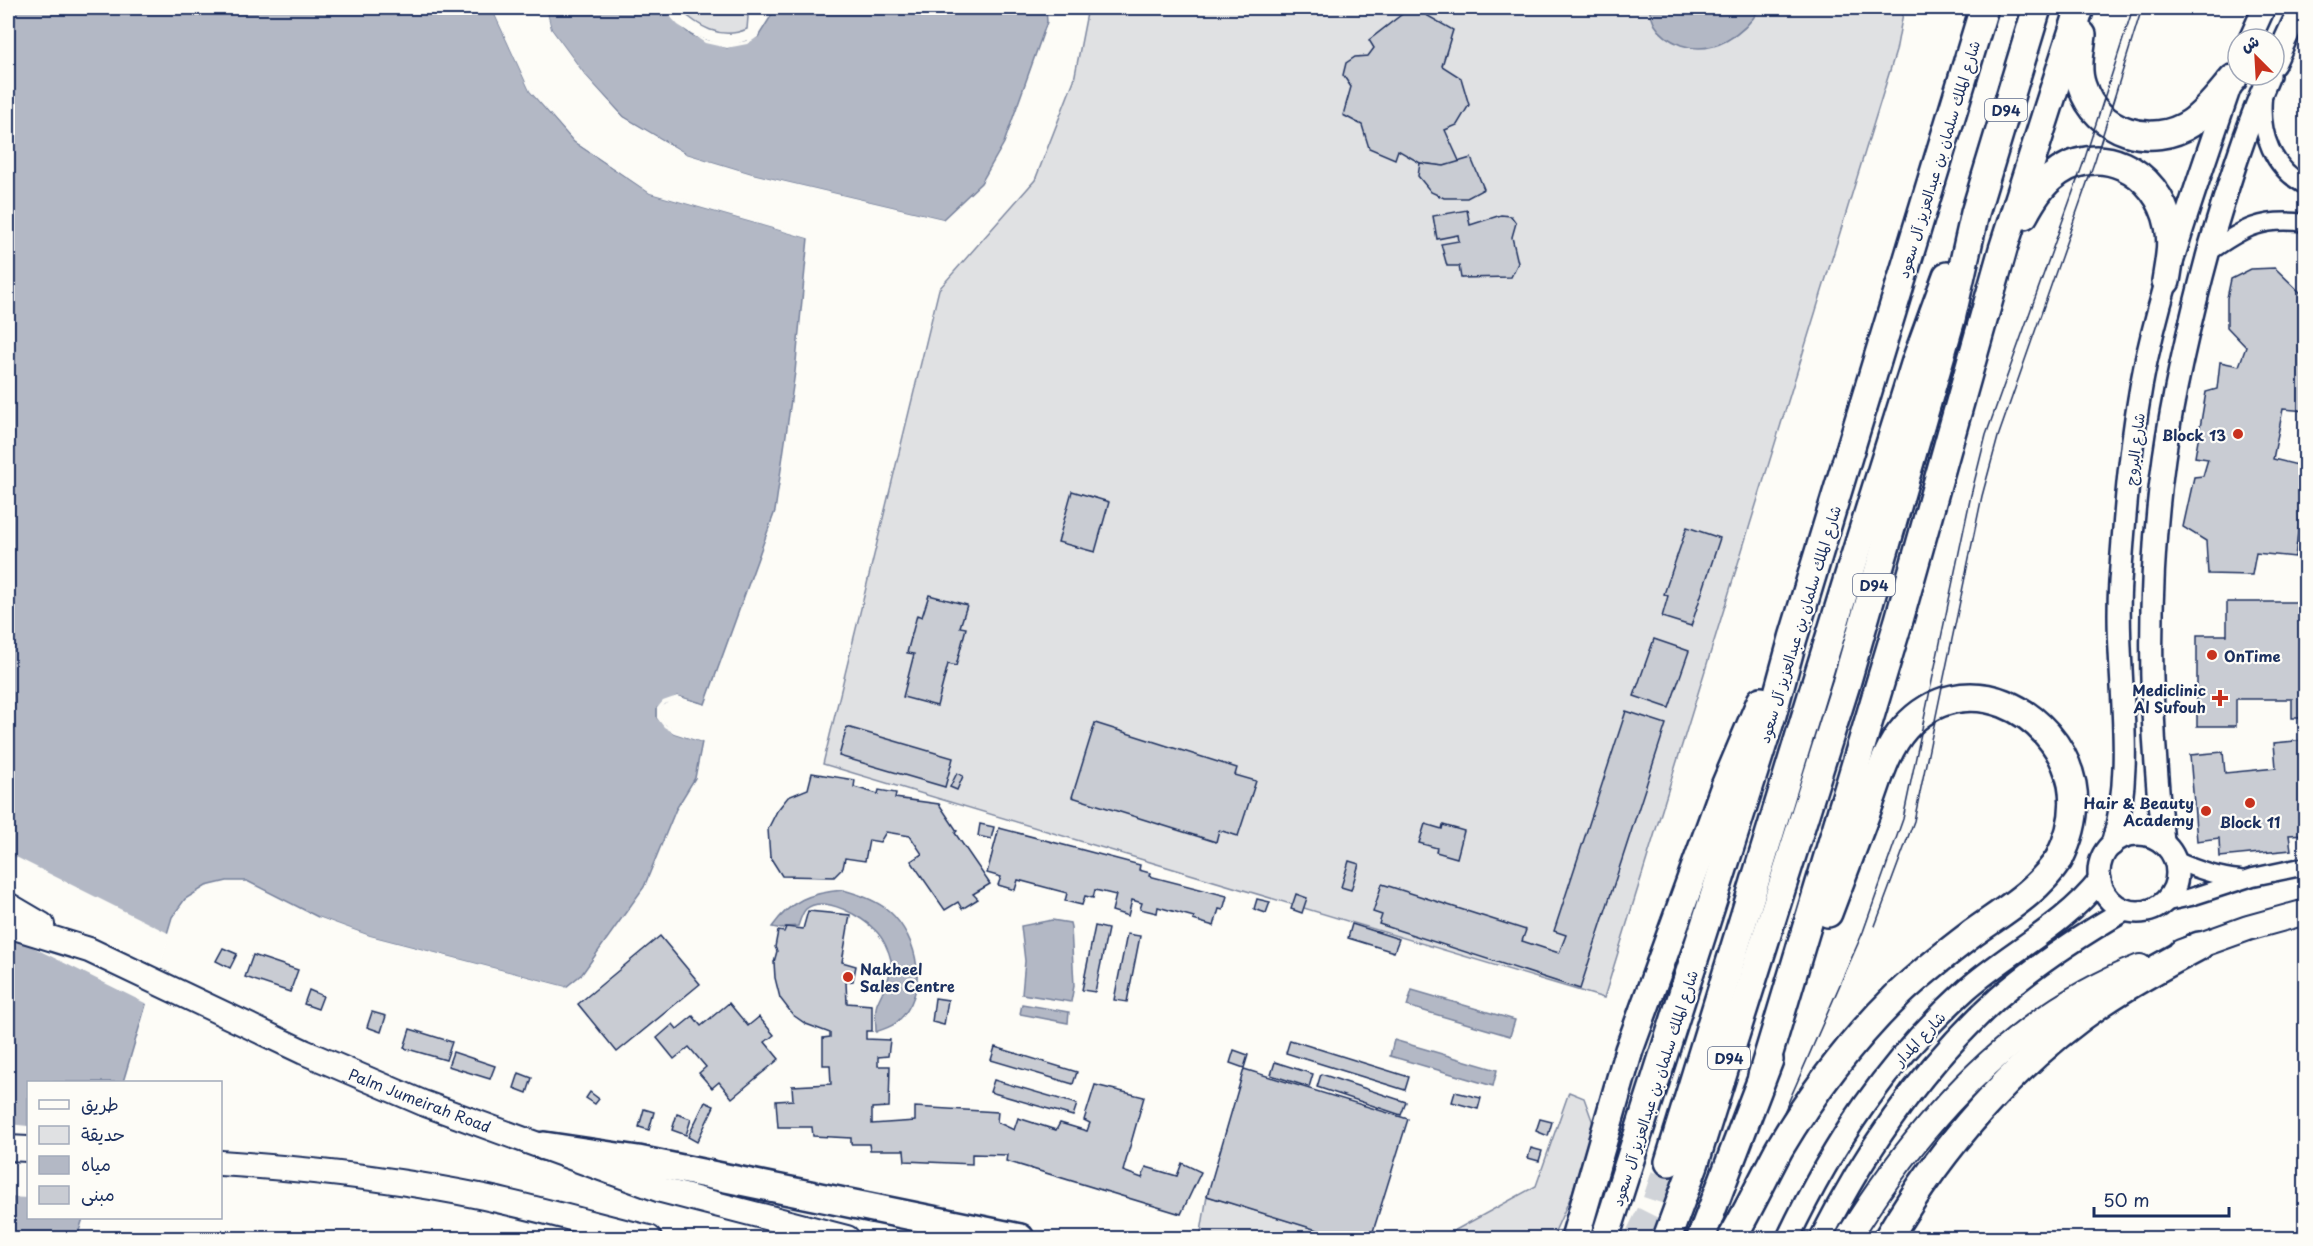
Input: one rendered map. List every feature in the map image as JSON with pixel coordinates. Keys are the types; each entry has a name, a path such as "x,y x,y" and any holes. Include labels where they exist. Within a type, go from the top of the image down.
{"main road":[{"name":"شارع الملك سلمان بن عبدالعزيز آل سعود","path":"1605,1239 1769,726 1793,638 1984,8"},
{"name":"D94","path":"1667,1239 1695,1162 1846,684 1951,319 1975,213 2037,8"},
{"path":"1762,1076 1896,631 2003,249 2080,8"},
{"path":"2087,8 2079,68 2081,85 2098,114 2116,128 2133,134 2152,135 2172,132 2190,123 2205,111 2226,84"},
{"path":"2003,249 2030,204 2052,176 2069,166 2084,161 2106,161 2131,168 2145,178 2156,191 2164,208 2172,245 2166,280"},
{"path":"1669,1162 1916,360 1953,262 1975,213"},
{"path":"1575,1239 1629,1050 1725,786 1756,711 1793,638"},
{"path":"1701,1239 1762,1076 1800,989 1894,742 1917,716 1947,700 1963,696 1983,697 2018,710 2048,734 2063,758 2072,785 2073,823 2059,859 2049,875 2033,890 1936,962 1867,1027 1800,1116 1779,1150 1732,1239"},
{"path":"8,905 89,950"},
{"path":"1848,1239 1882,1186 1943,1108 1973,1077 2014,1041 2058,1010 2105,983 2146,964 2248,928 2306,912"},
{"name":"Palm Jumeirah Road","path":"8,925 47,939 89,950 363,1078 602,1170 662,1190 847,1239"},
{"path":"1888,1239 1905,1209 1944,1154 1979,1111 2018,1072 2059,1035 2103,1002 2150,972 2199,946"},
{"path":"544,1146 669,1166 1020,1239"},
{"path":"8,1148 27,1149"},
{"path":"222,1163 301,1170 425,1186 486,1198 650,1239"},
{"path":"1570,1239 1584,1206"}],"street":[{"path":"2255,27 2264,8"},
{"path":"2286,38 2300,8"},
{"name":"شارع البروج","path":"2112,845 2119,821 2124,780 2120,585 2129,478 2146,364 2166,280 2188,207 2230,87"},
{"name":"شارع البروج","path":"2163,843 2153,736 2151,621 2158,505 2164,459 2182,359 2208,254 2224,199 2264,87"},
{"path":"2265,87 2262,112 2264,132 2271,151 2282,168 2306,186"},
{"path":"2208,254 2230,238 2264,223 2283,220 2306,223"},
{"path":"2163,903 2171,894 2176,883 2175,860 2170,850 2163,843 2142,834 2121,838 2104,855 2100,867 2100,880 2104,893 2113,903 2125,910 2145,912 2163,903 2191,897 2244,879 2306,866"},
{"path":"2175,860 2220,877 2244,879"},
{"name":"شارع المدار","path":"1788,1239 1834,1148 1863,1105 1895,1064 1930,1025 1968,989 2008,956 2069,913 2086,898 2100,880"},
{"name":"شارع المدار","path":"1821,1239 1866,1156 1896,1112 1929,1071 1998,999 2038,966 2080,936 2125,910"}],"green space":[{"path":"678,8 746,8 747,29 728,33 710,30 693,21"},
{"path":"1088,8 1904,8 1896,51 1604,998 823,764 939,289 1035,180 1074,80"},
{"path":"1569,1092 1584,1098 1593,1123 1572,1194 1552,1238 1441,1238 1536,1186"},
{"path":"1207,1196 1343,1238 1200,1238"}],"water":[{"path":"8,8 492,8 530,91 574,142 650,193 808,238 795,372 775,511 705,704 677,696 657,708 657,718 674,733 702,742 695,778 676,809 644,887 582,974 566,987 370,936 318,917 247,881 227,881 206,886 185,899 172,917 123,1081 27,1081 27,1219 83,1219 77,1238 8,1238"},
{"path":"546,8 662,8 691,35 727,48 758,37 776,8 1046,8 1047,22 1004,143 981,183 943,219 752,174 686,154 624,117 584,74 551,29"},
{"path":"1648,8 1760,8 1745,27 1726,41 1705,48 1693,48 1681,45 1663,35 1657,29"},
{"path":"843,890 873,901 889,911 908,936 917,966 914,996 907,1010 890,1027 876,1032 876,1007 889,977 891,960 876,931 853,914 823,904 806,909 798,926 782,929 772,927 794,904 821,893"},
{"path":"1052,920 1070,923 1071,927 1074,986 1071,1002 1022,994 1025,961 1021,926"},
{"path":"1412,990 1515,1020 1510,1036 1407,1006"},
{"path":"1022,1004 1069,1012 1068,1023 1020,1014"},
{"path":"1394,1040 1497,1070 1493,1086 1390,1056"}],"pier":[{"path":"492,8 495,8 533,89 576,139 652,190 809,235 811,239 650,193 574,141 530,91"},
{"path":"543,8 546,8 551,29 584,74 623,117 686,154 752,174 943,219 944,222 752,177 685,156 621,119 582,76 549,30"},
{"path":"662,8 666,8 692,33 706,40 727,45 746,41 759,30 758,37 747,44 727,48 705,43 678,25"},
{"path":"677,696 707,706 677,699 660,709 660,717 666,725 703,740 705,743 674,733 664,727 657,718 657,708 663,701"},
{"path":"8,853 170,934 149,1005 8,935"},
{"path":"318,917 370,936 566,987 563,989 369,939 319,920"},
{"path":"8,1124 27,1126 27,1198 8,1197"}],"building":[{"path":"1410,8 1414,8 1453,30 1442,66 1461,78 1469,105 1457,125 1445,130 1460,163 1444,166 1420,163 1398,150 1395,159 1369,148 1362,125 1343,115 1351,87 1343,75 1346,63 1355,57 1368,56 1374,48 1369,40"},
{"path":"1471,158 1484,189 1467,198 1444,198 1431,192 1418,176 1420,163 1444,166"},
{"path":"1467,210 1470,225 1501,215 1511,216 1516,223 1512,237 1518,263 1511,277 1461,278 1459,266 1447,266 1441,244 1459,241 1458,235 1437,239 1433,216"},
{"name":"Block 13","path":"2275,268 2306,298 2306,411 2283,409 2273,459 2306,467 2295,557 2256,553 2252,575 2208,574 2206,541 2183,527 2194,477 2203,476 2208,459 2195,457 2206,392 2217,389 2220,362 2239,366 2246,347 2227,327 2227,298 2231,279 2251,269"},
{"path":"1072,491 1109,502 1095,552 1058,542"},
{"path":"1687,527 1720,538 1691,626 1662,617 1668,596 1664,594"},
{"path":"929,595 967,605 960,627 966,628 956,666 948,664 937,706 903,697 914,654 907,653 917,615 922,617"},
{"path":"2227,602 2304,602 2306,718 2292,718 2292,699 2236,699 2236,726 2197,726 2197,635 2227,635"},
{"path":"1654,639 1689,651 1669,708 1634,696"},
{"path":"1626,711 1666,724 1580,989 1379,924 1382,915 1373,912 1382,884 1526,930 1522,941 1559,953 1566,935 1554,931"},
{"path":"1095,723 1237,768 1235,775 1256,781 1238,836 1219,830 1216,842 1072,797"},
{"path":"847,727 953,758 945,787 839,756"},
{"name":"Block 11","path":"2306,740 2306,834 2289,835 2291,850 2220,857 2219,838 2197,841 2190,755 2223,752 2225,773 2276,768 2274,743"},
{"path":"812,773 855,780 854,787 878,794 879,790 896,793 895,798 939,804 957,831 955,833 990,884 973,894 978,899 962,909 958,902 945,910 911,861 922,854 910,836 886,832 880,842 869,840 865,861 845,858 843,868 834,877 782,876 770,857 768,829 777,811 788,797 808,789"},
{"path":"957,773 963,776 957,790 950,787"},
{"path":"980,824 994,827 991,839 978,836"},
{"path":"1425,824 1442,829 1443,825 1464,831 1457,858 1436,852 1437,848 1419,843"},
{"path":"999,828 1140,865 1139,870 1150,873 1149,876 1227,896 1223,910 1219,909 1214,926 1193,920 1194,917 1158,907 1157,913 1140,909 1142,903 1132,900 1128,916 1112,911 1116,895 1095,890 1093,898 1085,896 1082,905 1065,901 1067,893 1018,880 1015,890 998,885 1001,877 987,873"},
{"path":"1349,861 1359,864 1351,890 1341,887"},
{"path":"1296,894 1307,898 1302,913 1291,909"},
{"path":"1257,899 1270,902 1266,913 1254,909"},
{"path":"808,911 850,915 842,962 856,966 853,981 846,982 847,1003 872,1005 872,1031 866,1031 866,1039 890,1040 888,1056 878,1057 878,1066 890,1066 889,1107 872,1108 872,1124 915,1121 915,1107 998,1112 997,1122 1014,1130 1018,1118 1056,1130 1060,1123 1087,1131 1090,1123 1084,1120 1095,1085 1144,1097 1123,1171 1142,1178 1146,1167 1177,1176 1182,1163 1201,1172 1181,1214 1006,1161 1007,1155 972,1154 972,1164 905,1161 904,1150 870,1150 869,1144 851,1144 851,1138 813,1136 812,1127 778,1127 776,1101 793,1100 792,1086 831,1084 830,1065 823,1065 823,1038 830,1037 830,1033 806,1024 793,1015 780,998 775,978 774,962 778,931 784,932 786,927 803,929"},
{"path":"1352,924 1399,939 1394,952 1348,938"},
{"path":"1095,926 1108,929 1095,992 1082,990"},
{"path":"1127,934 1140,936 1127,1002 1114,1000"},
{"path":"660,936 700,984 617,1052 578,1004"},
{"path":"223,948 237,954 230,968 216,961"},
{"path":"253,955 298,970 290,992 245,977"},
{"path":"309,990 323,996 318,1009 304,1004"},
{"path":"935,998 948,1000 944,1025 932,1022"},
{"path":"729,1003 748,1026 759,1017 774,1035 765,1042 779,1059 732,1098 719,1082 712,1088 699,1073 706,1067 689,1047 674,1059 657,1038 673,1024 677,1029 693,1016 701,1026"},
{"path":"372,1012 386,1016 381,1032 367,1027"},
{"path":"410,1029 452,1042 446,1060 404,1048"},
{"path":"1290,1040 1409,1077 1405,1090 1286,1053"},
{"path":"995,1047 1077,1072 1073,1084 991,1060"},
{"path":"1234,1050 1248,1055 1244,1068 1230,1063"},
{"path":"453,1052 495,1066 490,1079 448,1066"},
{"path":"1275,1062 1313,1074 1309,1087 1271,1075"},
{"path":"1244,1069 1408,1119 1371,1238 1343,1238 1207,1196"},
{"path":"519,1073 532,1078 527,1093 514,1088"},
{"path":"1321,1074 1406,1102 1401,1115 1317,1087"},
{"path":"994,1080 1077,1104 1073,1116 990,1092"},
{"path":"590,1092 599,1099 595,1104 586,1098"},
{"path":"1455,1092 1481,1098 1478,1109 1452,1102"},
{"path":"705,1102 714,1106 697,1142 688,1137"},
{"path":"644,1109 654,1112 649,1130 639,1127"},
{"path":"677,1114 691,1119 686,1135 672,1130"},
{"path":"1540,1119 1552,1122 1548,1136 1536,1131"},
{"path":"1531,1148 1542,1151 1539,1161 1528,1158"}],"tunnel":[{"path":"1638,1238 1655,1204 1669,1162"}],"tram line":[{"path":"1731,1238 1863,932 1903,819 1971,495 1986,435 2084,161 2133,8"},
{"path":"1875,926 1914,821 1982,496 1998,437 2095,160 2142,8"},
{"path":"1743,1238 1811,1072"}],"place":[{"name":"Block 13","path":"2238,434"},
{"name":"OnTime","path":"2212,655"},
{"name":"Mediclinic Al Sufouh","path":"2220,698"},
{"name":"Block 11","path":"2250,803"},
{"name":"Hair & Beauty Academy","path":"2206,811"},
{"name":"Nakheel Sales Centre","path":"848,977"}]}
